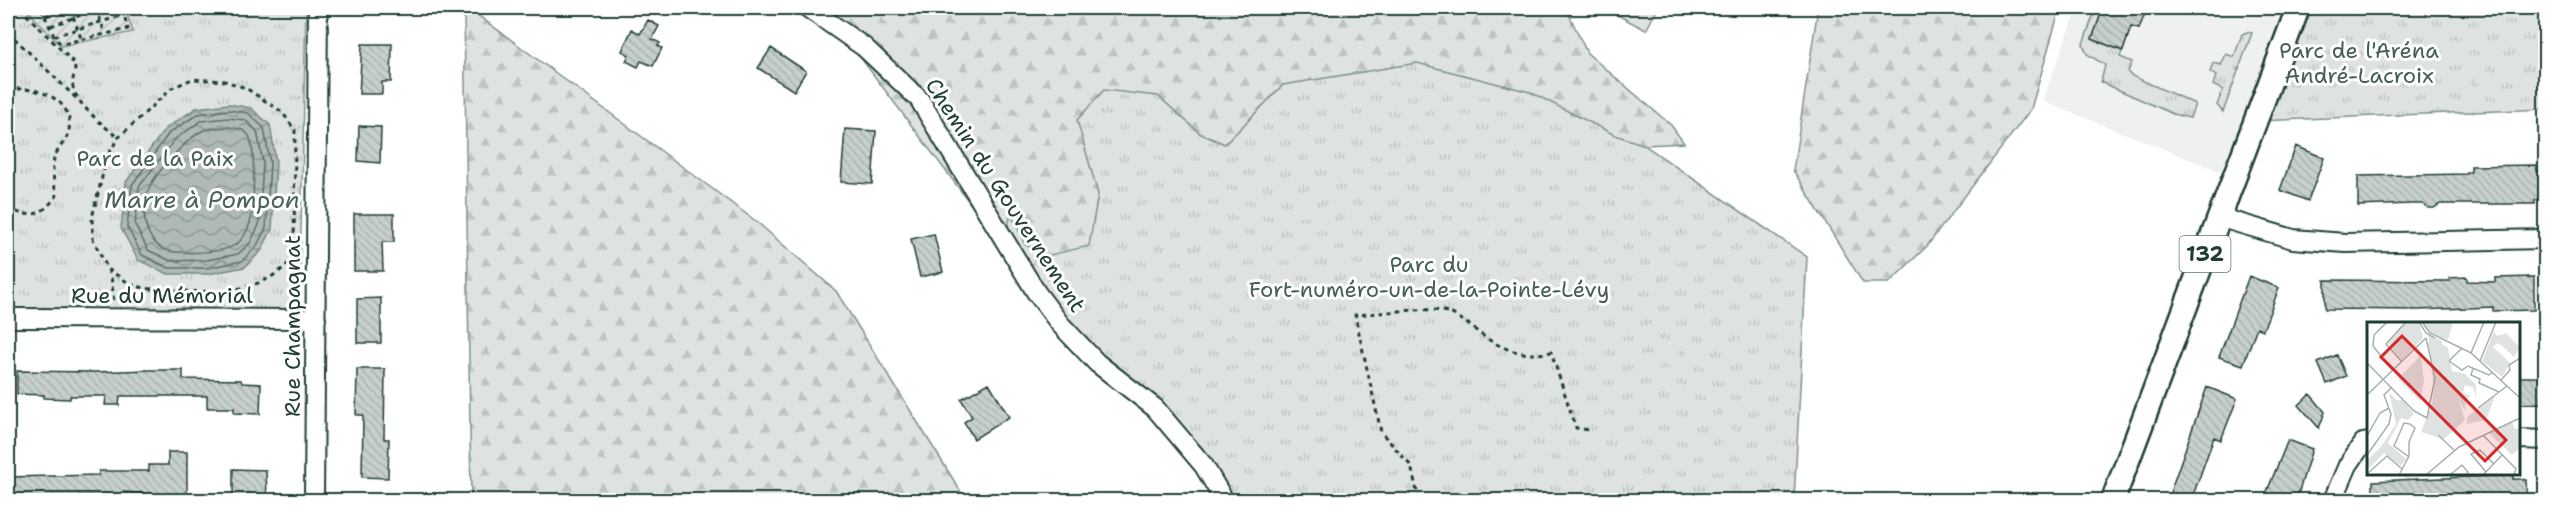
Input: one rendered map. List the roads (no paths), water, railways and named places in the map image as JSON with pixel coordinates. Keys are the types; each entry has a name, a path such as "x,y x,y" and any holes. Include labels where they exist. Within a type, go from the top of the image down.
{"main road":[{"name":"132","path":"2113,501 2298,8"}],"street":[{"name":"Rue Champagnat","path":"314,501 318,8"},
{"name":"Chemin du Gouvernement","path":"808,8 864,46 919,99 1036,292 1060,324 1097,363 1155,408 1204,466 1224,501"},
{"path":"2218,217 2293,239 2345,243 2546,238"},
{"name":"Rue du Mémorial","path":"8,318 316,319"},
{"path":"2520,439 2546,440"},
{"path":"2333,501 2348,465 2363,443 2367,442"}],"water":[{"name":"Marre à Pompon","path":"229,104 251,108 270,125 276,162 272,229 261,251 245,267 208,274 168,274 138,260 121,228 126,182 165,129 196,108"}],"park label":[{"name":"Parc de l'Aréna André-Lacroix","path":"2359,62"},
{"name":"Parc de la Paix","path":"155,158"},
{"name":"Parc du Fort-numéro-un-de-la-Pointe-Lévy","path":"1429,276"}]}
